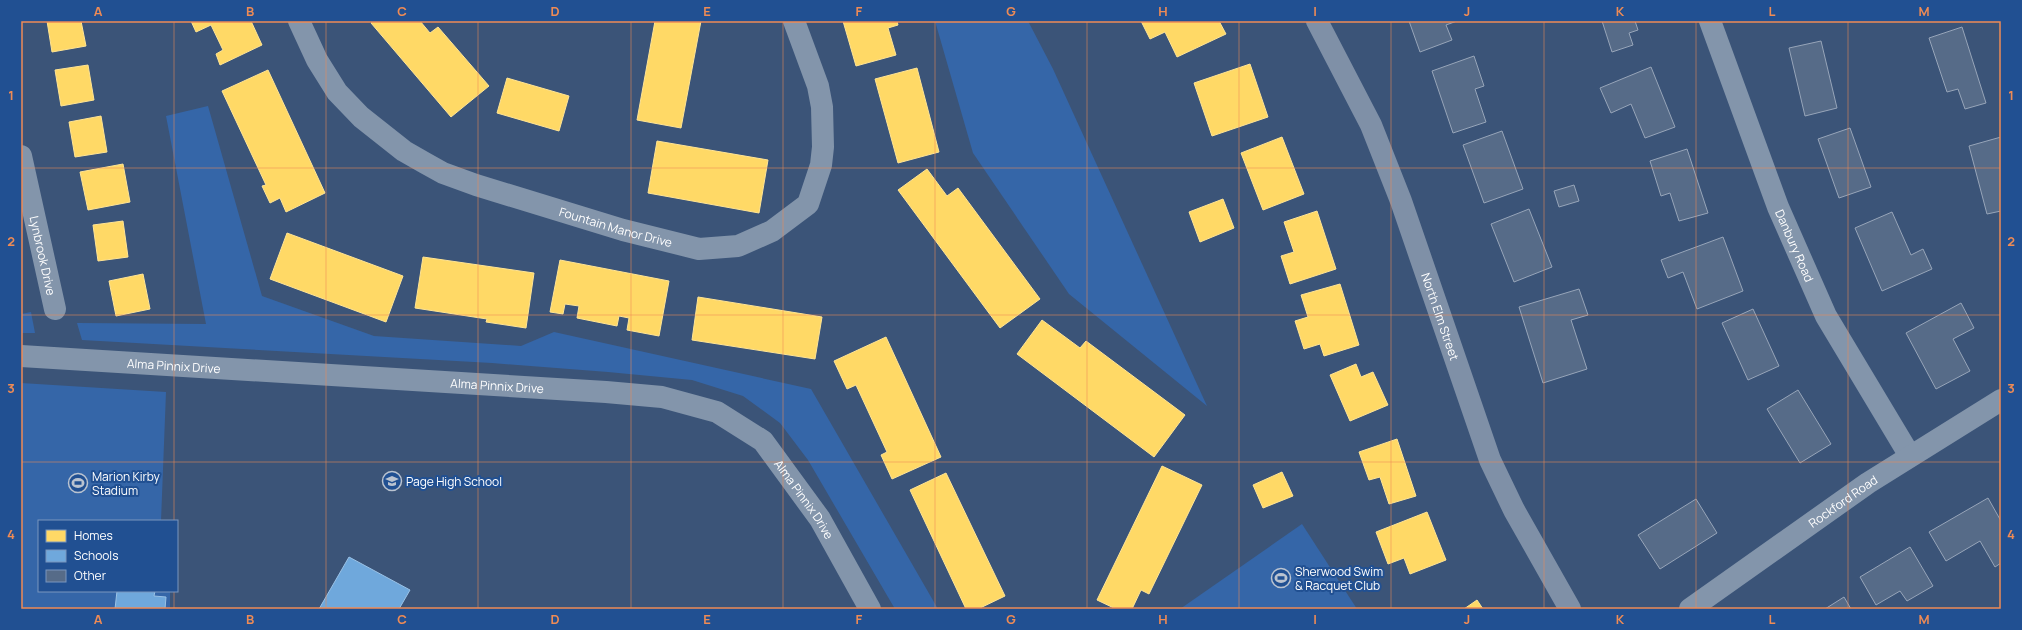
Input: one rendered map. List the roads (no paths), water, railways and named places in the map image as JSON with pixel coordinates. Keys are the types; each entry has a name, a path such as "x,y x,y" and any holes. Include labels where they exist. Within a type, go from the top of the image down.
{"main road":[{"name":"North Elm Street","path":"1317,21 1371,125 1401,201 1490,460 1514,510 1570,609"}],"street":[{"name":"Fountain Manor Drive","path":"299,21 317,60 337,92 361,117 404,151 425,163 443,173 476,185 623,230 699,249 738,246 772,231 808,204 821,165 823,146 822,107 818,86 794,21"},
{"name":"Danbury Road","path":"1710,21 1778,207 1826,316 1910,456"},
{"name":"Lynbrook Drive","path":"21,156 55,309"},
{"name":"Alma Pinnix Drive","path":"21,356 606,392 662,397 717,412 763,441 820,519 870,609"},
{"name":"Rockford Road","path":"1690,609 1868,483 2001,400"}],"place":[{"name":"Page High School","path":"392,481"},
{"name":"Marion Kirby Stadium","path":"78,483"},
{"name":"Sherwood Swim & Racquet Club","path":"1281,578"}]}
